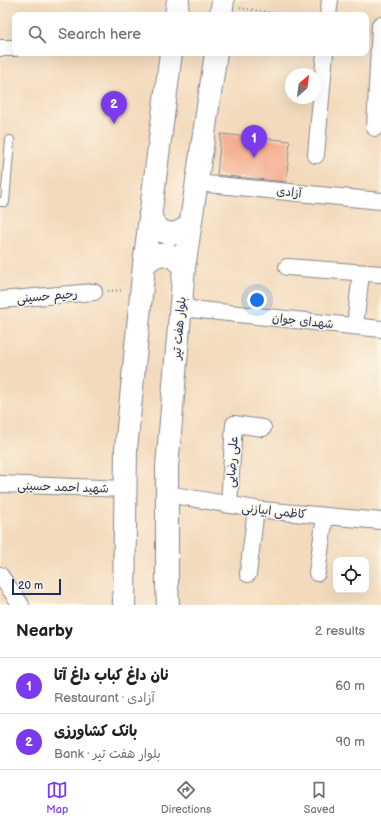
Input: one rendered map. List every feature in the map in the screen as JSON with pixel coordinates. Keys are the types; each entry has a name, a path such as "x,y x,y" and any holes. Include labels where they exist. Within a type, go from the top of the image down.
{"main road":[{"path":"176,12 178,0"},
{"path":"124,605 126,448 144,266 171,56"},
{"name":"بلوار هفت تیر","path":"168,605 167,467 184,268 216,56"},
{"path":"150,214 154,224 162,231 167,233 172,234 182,231 190,224"},
{"path":"144,266 148,260 161,255 168,255 180,262 184,268"}],"street":[{"path":"328,12 330,0"},
{"path":"375,128 376,24"},
{"path":"0,48 12,48"},
{"path":"316,155 325,56"},
{"name":"آزادی","path":"197,183 381,201"},
{"path":"287,267 381,274"},
{"path":"355,326 361,273"},
{"name":"رحیم حسینی","path":"0,300 94,292"},
{"name":"شهدای جوان","path":"181,308 381,329"},
{"name":"علی رضایی","path":"229,505 234,424 263,428"},
{"name":"شهید احمد حسینی","path":"0,484 126,489"},
{"name":"کاظمی ابیازنی","path":"167,494 256,509 381,521"},
{"path":"248,574 256,509"},
{"path":"317,573 325,516"},
{"path":"0,575 20,605"}],"lane":[{"path":"0,202 5,202 10,140"}],"path":[{"path":"222,7 263,12"},
{"path":"94,292 142,288"}],"building":[{"path":"221,134 290,141 286,182 217,175"}],"place":[{"name":"بانک کشاورزی","path":"114,124"},
{"name":"نان داغ کباب داغ آتا","path":"254,158"}]}
